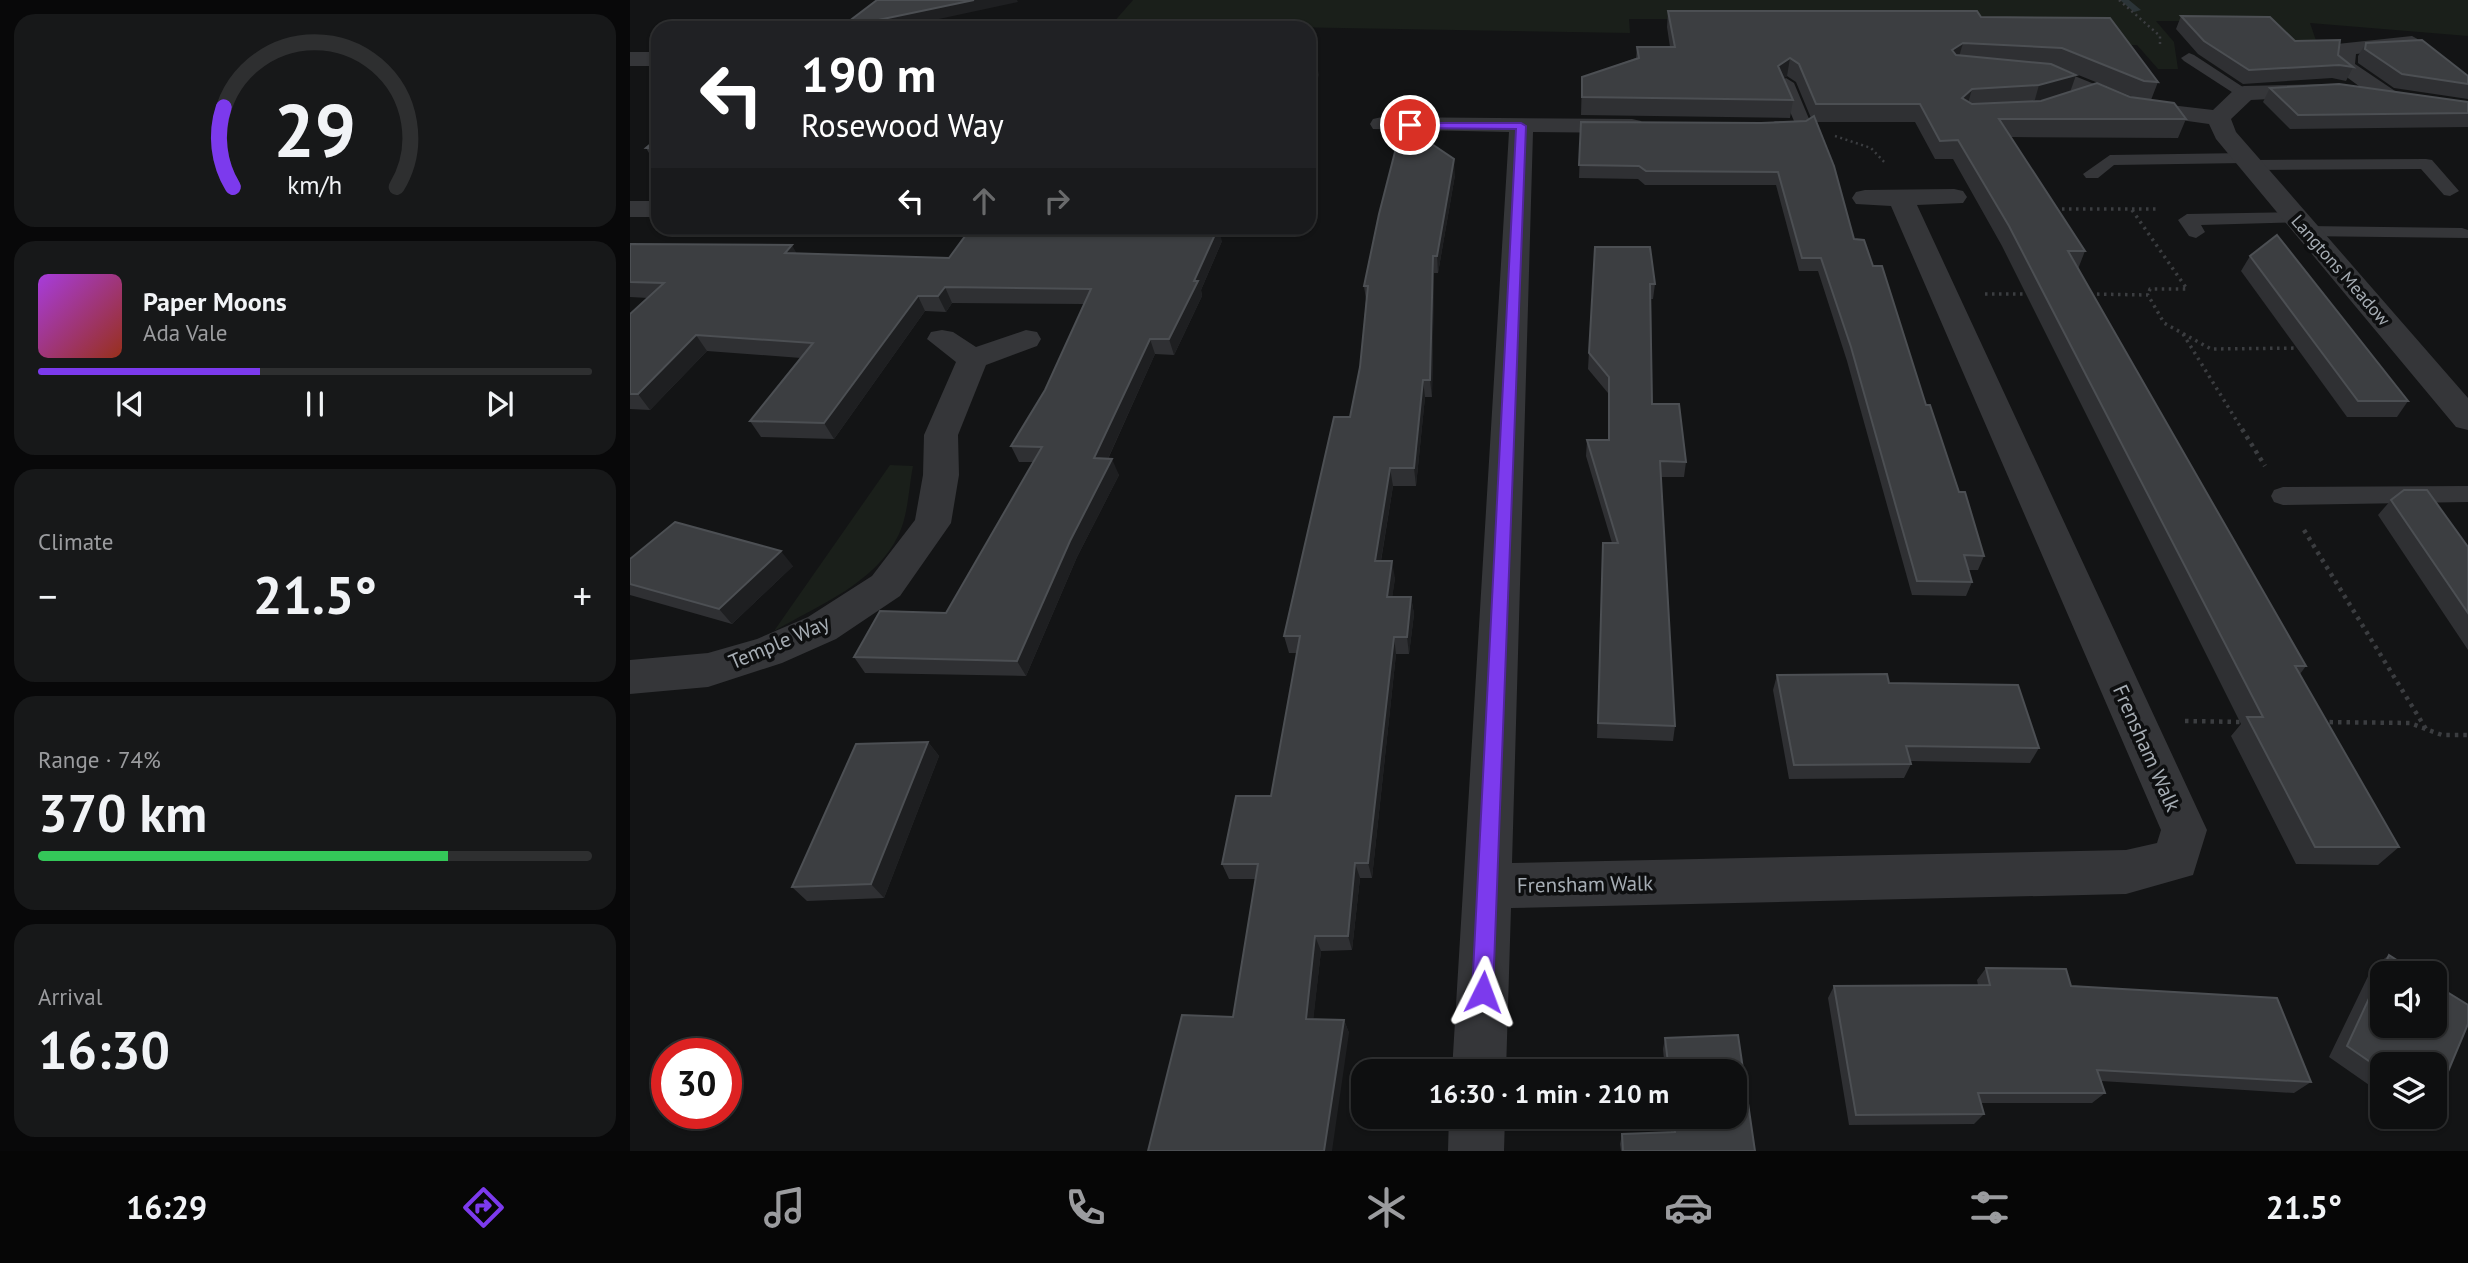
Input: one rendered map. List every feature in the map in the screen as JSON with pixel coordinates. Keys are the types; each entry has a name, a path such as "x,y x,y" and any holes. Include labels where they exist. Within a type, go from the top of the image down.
{"street":[{"path":"2048,74 2131,107 2219,118 2233,100 2244,93 2332,88 2401,99 2344,67 2345,49 2412,42"},
{"path":"630,59 651,59"},
{"name":"Langtons Meadow","path":"2219,118 2225,134 2248,162 2468,419"},
{"path":"1382,124 1658,126"},
{"path":"1480,1059 1521,126"},
{"path":"1883,198 1954,197"},
{"name":"Frensham Walk","path":"1488,886 2126,872 2176,860 2184,830 2135,721 1960,366 1944,293 1883,198"},
{"path":"630,209 651,209"},
{"name":"Temple Way","path":"630,677 708,670 768,652 822,628 886,586 933,523 942,475 941,435 958,349 1026,339"},
{"path":"1476,1151 1477,1129"}],"lane":[{"path":"2189,58 2244,93"},
{"path":"1753,126 1804,126 1786,83"},
{"path":"2070,100 2093,93"},
{"path":"2092,174 2110,160 2426,164 2451,191"},
{"path":"2196,232 2187,220 2462,234"},
{"path":"2283,496 2468,494"}],"path":[{"path":"2119,0 2160,36"},
{"path":"1804,126 1866,145 1882,155 1883,198"},
{"path":"2048,209 2171,209"},
{"path":"2132,209 2187,289 2150,289 2148,295 2164,323 2211,349 2304,348"},
{"path":"1944,293 2042,294"},
{"path":"2083,294 2148,295"},
{"path":"2135,721 2245,722"},
{"path":"2314,722 2410,723 2442,735 2468,735"}],"shaded area":[{"path":"1133,0 2468,0 2468,36 2310,23 2321,55 2205,21 2156,21 2174,42 2178,69 2158,69 2137,45 2082,45 1754,19 1629,19 1630,33 1316,28 1316,21 1115,21"},
{"path":"890,465 913,466 904,518 889,551 876,566 845,591 774,631"}],"building":[{"path":"877,0 974,0 874,21 849,21"},
{"path":"1668,11 1977,11 1981,17 2110,18 2158,82 2144,81 2062,48 1963,43 1952,50 1956,55 2051,64 2076,75 2039,85 1972,89 1962,98 1972,104 2041,101 2097,83 2130,97 2174,103 2186,119 1999,119 2085,251 2068,251 2306,666 2295,666 2399,847 2315,847 2247,717 2263,717 2009,226 1958,140 1940,141 1920,104 1816,104 1799,64 1790,58 1778,66 1793,100 1582,97 1582,77 1639,58 1637,47 1675,47"},
{"path":"2181,16 2270,17 2295,41 2340,40 2338,55 2353,67 2339,65 2249,70 2204,41"},
{"path":"2422,40 2468,76 2468,84 2402,74 2365,49 2366,43"},
{"path":"2339,84 2468,102 2468,113 2298,115 2270,88"},
{"path":"1814,116 1834,166 1854,239 1864,240 1873,266 1882,266 1926,405 1930,405 1959,492 1965,492 1984,556 1964,555 1972,582 1917,581 1851,347 1821,258 1802,258 1778,172 1646,171 1639,166 1579,165 1581,122 1761,123 1806,121"},
{"path":"1420,136 1454,159 1437,256 1433,256 1430,380 1423,380 1414,468 1390,468 1375,561 1392,561 1387,597 1411,597 1407,637 1394,637 1368,863 1355,863 1348,936 1315,936 1306,1019 1344,1020 1324,1151 1148,1151 1182,1015 1233,1017 1258,864 1222,864 1236,796 1271,796 1300,636 1284,636 1334,417 1350,417 1360,367 1368,286 1364,286 1379,214 1397,144"},
{"path":"966,235 1215,235 1194,281 1198,281 1169,339 1150,339 1094,458 1112,459 1070,541 1017,661 854,657 880,611 946,613 1042,447 1011,446 1045,390 1091,289 945,287 938,296 918,296 824,423 750,421 813,343 696,335 638,394 630,394 630,314 664,283 630,282 630,244 792,245 785,253 949,258"},
{"path":"2277,235 2408,401 2358,401 2250,256"},
{"path":"1595,247 1650,247 1655,284 1650,284 1652,404 1679,404 1686,462 1660,461 1675,726 1598,723 1603,543 1618,543 1587,440 1609,440 1609,377 1589,353"},
{"path":"2404,490 2427,490 2468,547 2468,613 2391,500"},
{"path":"675,522 781,551 719,609 630,584 630,559"},
{"path":"1887,674 1889,683 2018,685 2039,748 1906,746 1911,764 1794,765 1777,675"},
{"path":"928,742 871,884 792,887 856,744"},
{"path":"2389,955 2398,961 2386,961"},
{"path":"1986,968 2066,969 2071,986 2277,998 2311,1082 2097,1070 2105,1093 1978,1093 1984,1114 1856,1115 1834,986 1990,985"},
{"path":"2447,992 2468,1005 2468,1024 2447,1074 2447,1052 2370,1052 2370,1062 2347,1046 2370,996 2370,1038 2447,1038"},
{"path":"1738,1035 1742,1059 1668,1059 1665,1038"},
{"path":"1747,1096 1755,1151 1623,1151 1622,1134 1675,1132 1675,1129 1747,1129"}],"waterway":[{"path":"2124,0 2137,10"}],"route":[{"path":"1410,125 1521,126 1483,992"}]}
